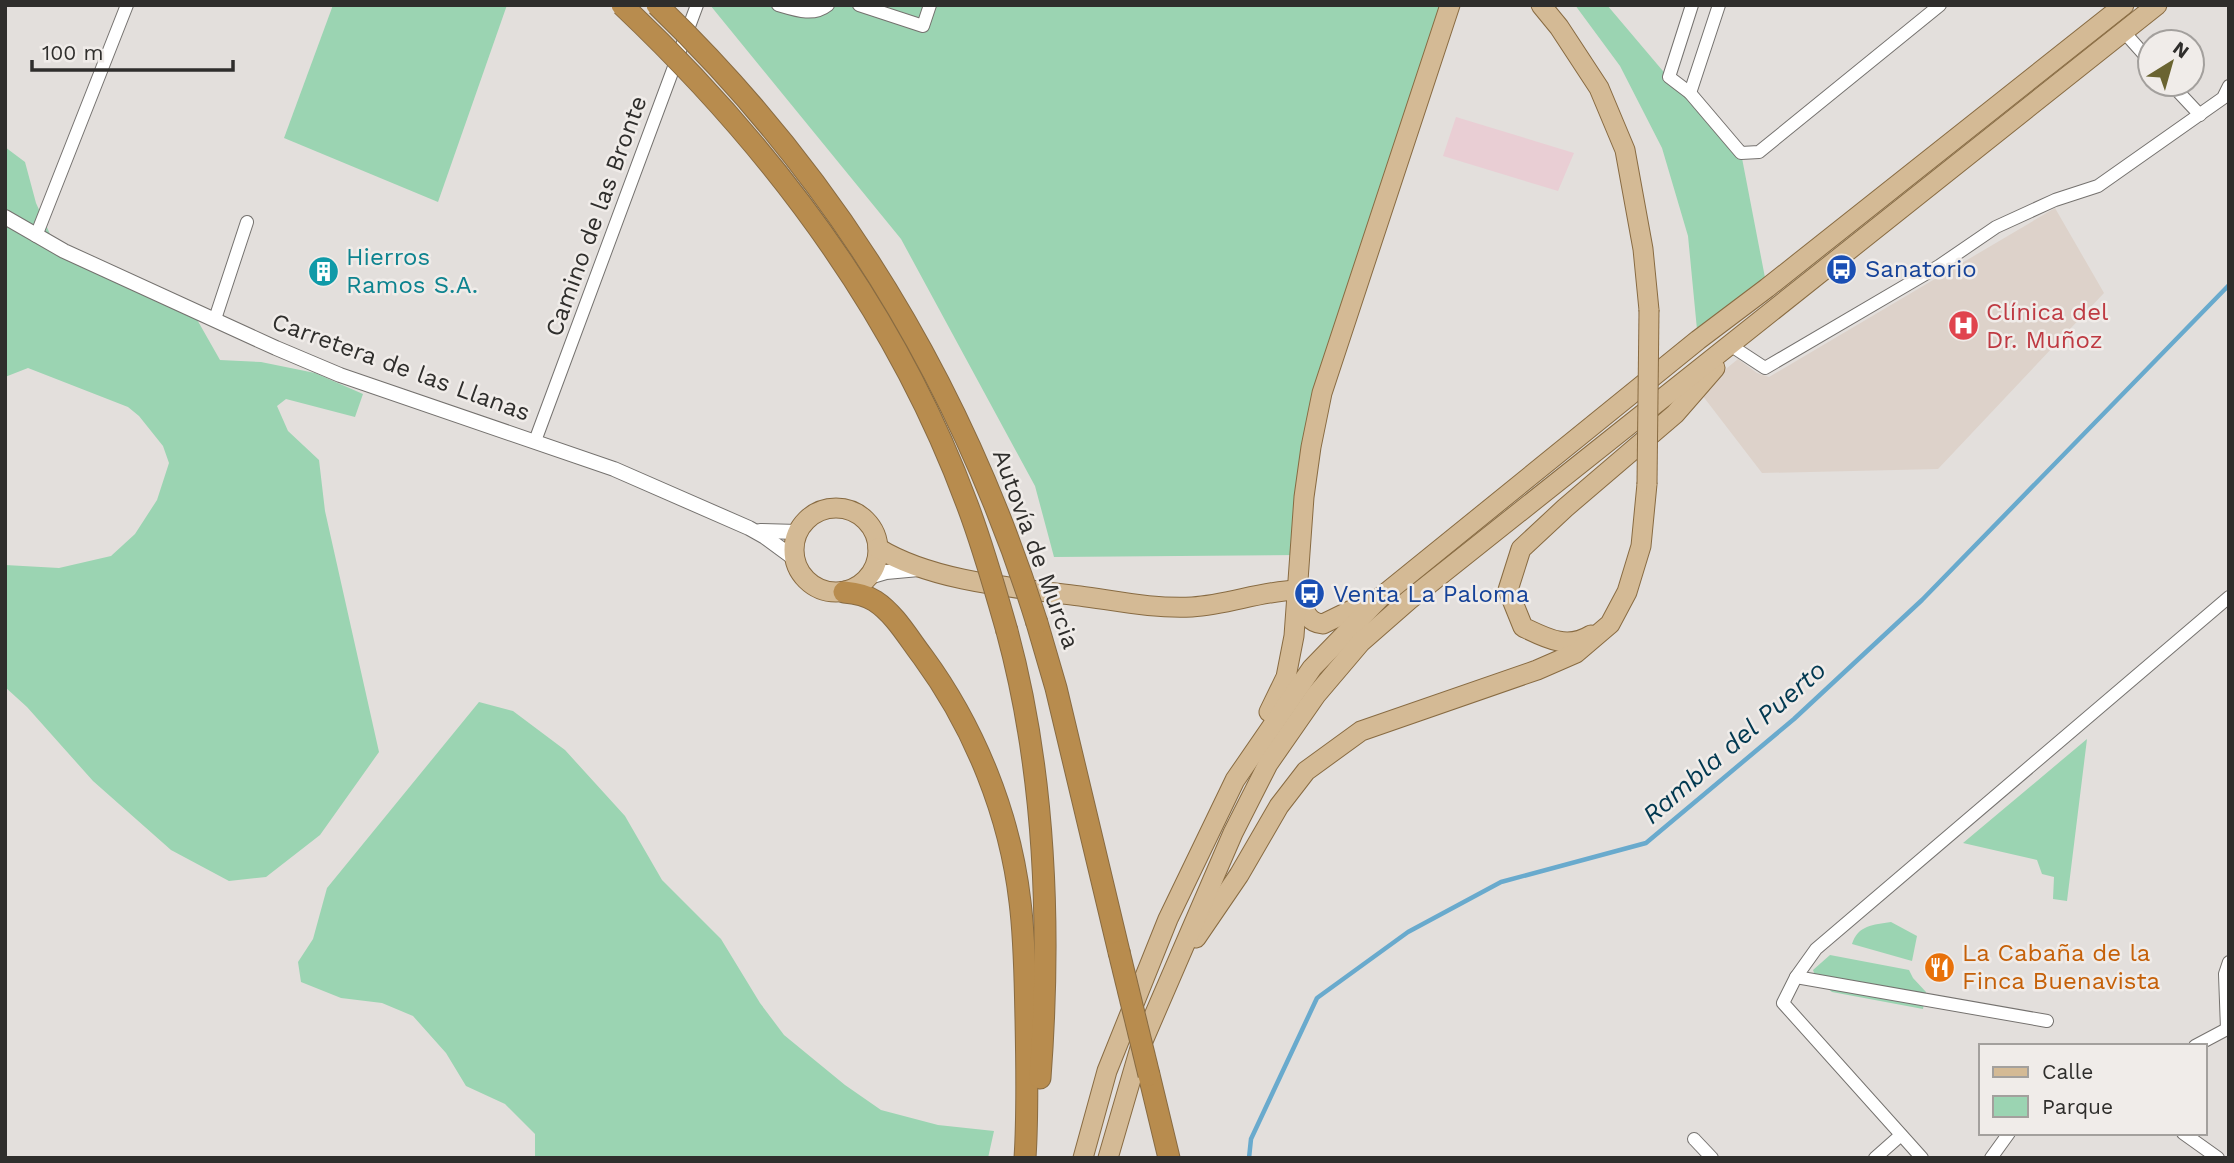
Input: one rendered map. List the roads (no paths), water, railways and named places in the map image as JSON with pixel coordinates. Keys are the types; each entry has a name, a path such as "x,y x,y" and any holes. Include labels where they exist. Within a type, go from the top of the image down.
{"highway":[{"name":"Autovía de Murcia","path":"622,5 705,88 745,133 809,215 864,297 899,356 945,452 971,515 1007,631 1033,770 1041,850 1044,1027 1034,1158"},
{"name":"Autovía de Murcia","path":"657,5 723,71 764,118 842,219 920,345 975,456 1007,531 1059,701 1169,1158"},
{"path":"845,592 875,601 889,613 907,636 963,721 995,793 1014,867 1022,929 1027,1057 1025,1158"}],"main road":[{"path":"1083,1158 1107,1071 1168,919 1286,677 1294,636 1304,497 1322,393 1450,5"},
{"path":"1169,979 1239,875 1279,806 1306,771 1361,731 1537,670 1576,653 1610,624 1628,592 1641,546 1647,484 1649,310 1643,249 1625,150 1599,88 1559,27 1541,5"},
{"path":"1235,780 1312,668 1381,597 1698,340 1768,288 2124,5"},
{"path":"2124,33 2130,5"},
{"path":"1108,1158 1140,1048 1233,833 1268,764 1316,695 1361,642 1409,600 2157,5"},
{"path":"2091,32 2124,33"},
{"path":"1610,624 1581,642 1551,640 1523,627 1508,590 1521,549 1675,414 1733,347 1758,323"},
{"path":"839,508 858,514 866,521 877,538 878,548 874,568 869,577 845,592 823,590 805,578 795,559 794,545 798,532 810,517 839,508"},
{"path":"878,548 923,569 1016,589 1163,607 1220,604 1278,590 1297,590"},
{"path":"1297,590 1309,619 1323,624 1381,597"}],"street":[{"path":"36,236 127,5"},
{"name":"Camino de las Bronte","path":"535,441 697,5"},
{"path":"778,5 804,12 822,10 828,5"},
{"path":"859,5 923,26 930,5"},
{"path":"1692,5 1668,77 1690,93 1741,153 1759,152 1939,6"},
{"path":"1690,93 1719,5"},
{"path":"2124,33 2136,46"},
{"path":"1733,347 1765,368 1939,266 1996,227 2054,200 2098,186 2223,98 2229,86"},
{"path":"2184,98 2200,115"},
{"name":"Carretera de las Llanas","path":"5,217 64,251 276,348 340,375 614,470 748,528 795,559"},
{"path":"215,319 247,222"},
{"name":"Carretera de las Llanas","path":"748,528 767,532 798,532"},
{"path":"869,577 886,572 923,569"},
{"path":"1922,1158 1783,1003 1796,977 1816,949 2229,597"},
{"path":"2199,1044 2228,1029 2225,974 2229,962"},
{"path":"1796,977 2047,1021"},
{"path":"1875,1158 1901,1135"},
{"path":"1991,1158 2008,1135"},
{"path":"2186,1135 2218,1158"},
{"path":"1694,1139 1712,1158"}],"waterway":[{"name":"Rambla del Puerto","path":"1249,1158 1251,1139 1317,998 1408,932 1501,882 1646,843 1794,719 1922,600 2229,285"}],"place":[{"name":"Sanatorio","path":"1842,269"},
{"name":"Hierros Ramos S.A.","path":"323,271"},
{"name":"Clínica del Dr. Muñoz","path":"1963,326"},
{"name":"Venta La Paloma","path":"1310,594"},
{"name":"La Cabaña de la Finca Buenavista","path":"1939,967"}]}
